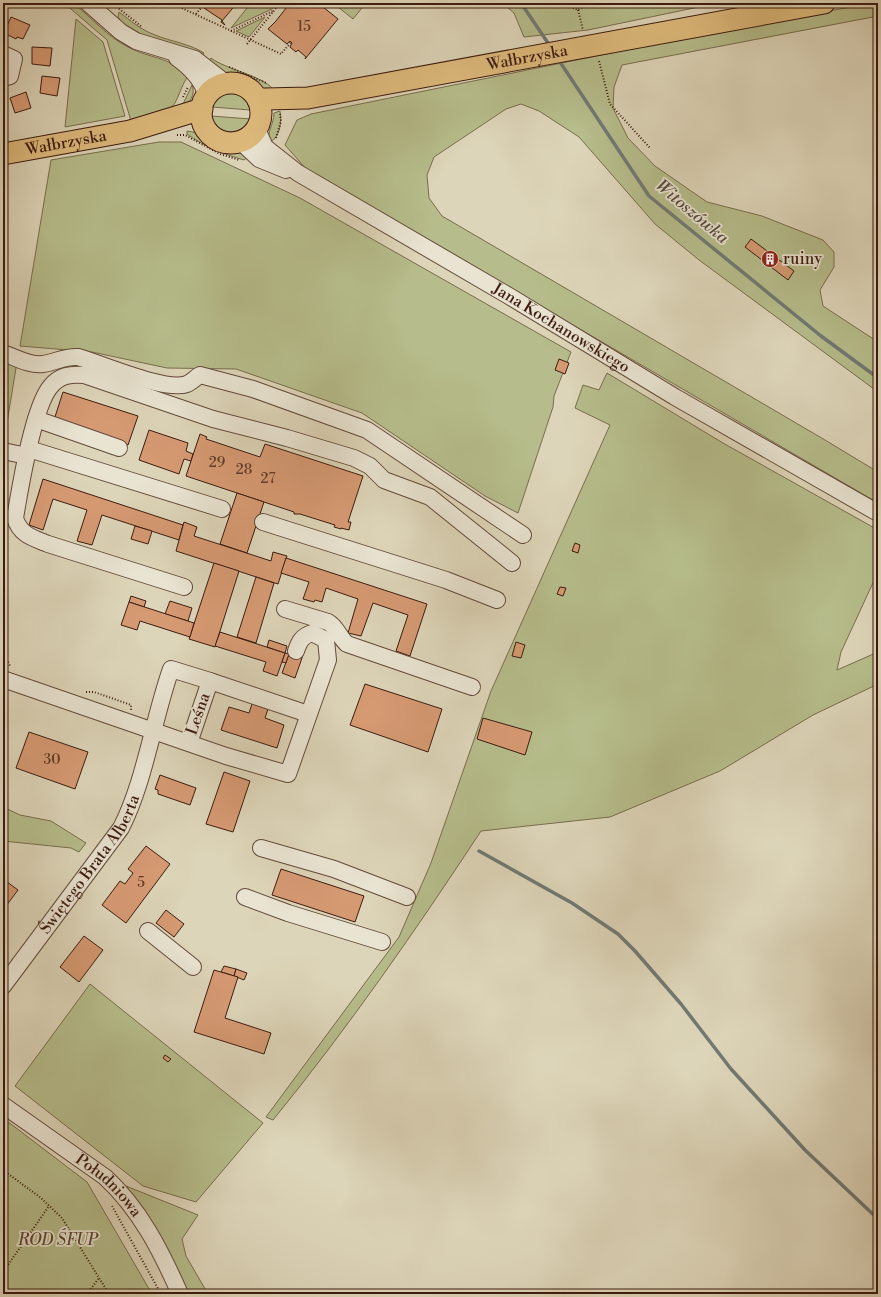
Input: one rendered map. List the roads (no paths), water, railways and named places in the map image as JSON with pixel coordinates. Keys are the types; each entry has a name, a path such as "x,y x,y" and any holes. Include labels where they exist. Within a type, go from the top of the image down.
{"main road":[{"name":"Wałbrzyska","path":"272,103 308,98 585,46 678,31 797,6 824,3"},
{"name":"Wałbrzyska","path":"130,131 204,102 212,90 228,75"},
{"path":"204,102 201,116 206,129 215,138 221,142 234,143 255,139 261,111 272,103 248,88 238,84 228,75"},
{"name":"Wałbrzyska","path":"3,154 130,131 189,127 206,129"}],"street":[{"path":"88,3 128,37 145,45 186,55 228,75"},
{"path":"169,52 188,65 197,76 204,87 204,102"},
{"path":"3,54 14,59 10,76 3,78"},
{"name":"Jana Kochanowskiego","path":"255,139 278,169 298,174 509,296 675,397 878,513"},
{"path":"3,353 34,364 43,364 67,356 78,357 152,381 174,386 188,384 200,375 253,389 308,408 367,430 523,535"},
{"path":"184,587 28,536 20,530 15,518 36,419 44,394 51,385 62,377 72,374 84,375 213,419 288,438 354,458 370,466 384,480 430,497 512,563"},
{"path":"36,419 119,448"},
{"path":"3,451 28,452 222,509"},
{"path":"263,522 446,580 497,600"},
{"path":"285,609 328,622 335,626 342,640 347,644 472,687"},
{"path":"189,743 288,774 328,660 326,640 312,633 305,635 300,641 296,651"},
{"name":"Leśna","path":"5,674 128,722 189,743 210,681 171,669 152,730"},
{"path":"210,681 308,714"},
{"name":"Świętego Brata Alberta","path":"3,986 121,828 126,818 145,760 152,730"},
{"path":"261,848 334,869 407,897"},
{"path":"245,897 288,913 382,942"},
{"path":"148,931 192,967"},
{"name":"Południowa","path":"3,1105 105,1177 120,1191 142,1219 180,1294"}],"waterway":[{"name":"Witoszówka","path":"521,3 550,46"},
{"name":"Witoszówka","path":"558,59 649,196 821,336 878,378"},
{"path":"479,851 572,903 618,934 635,951 681,1004 731,1069 805,1150 878,1219"}],"place":[{"name":"ruiny","path":"770,259"}],"park label":[{"name":"ROD ŚFUP","path":"58,1240"}]}
